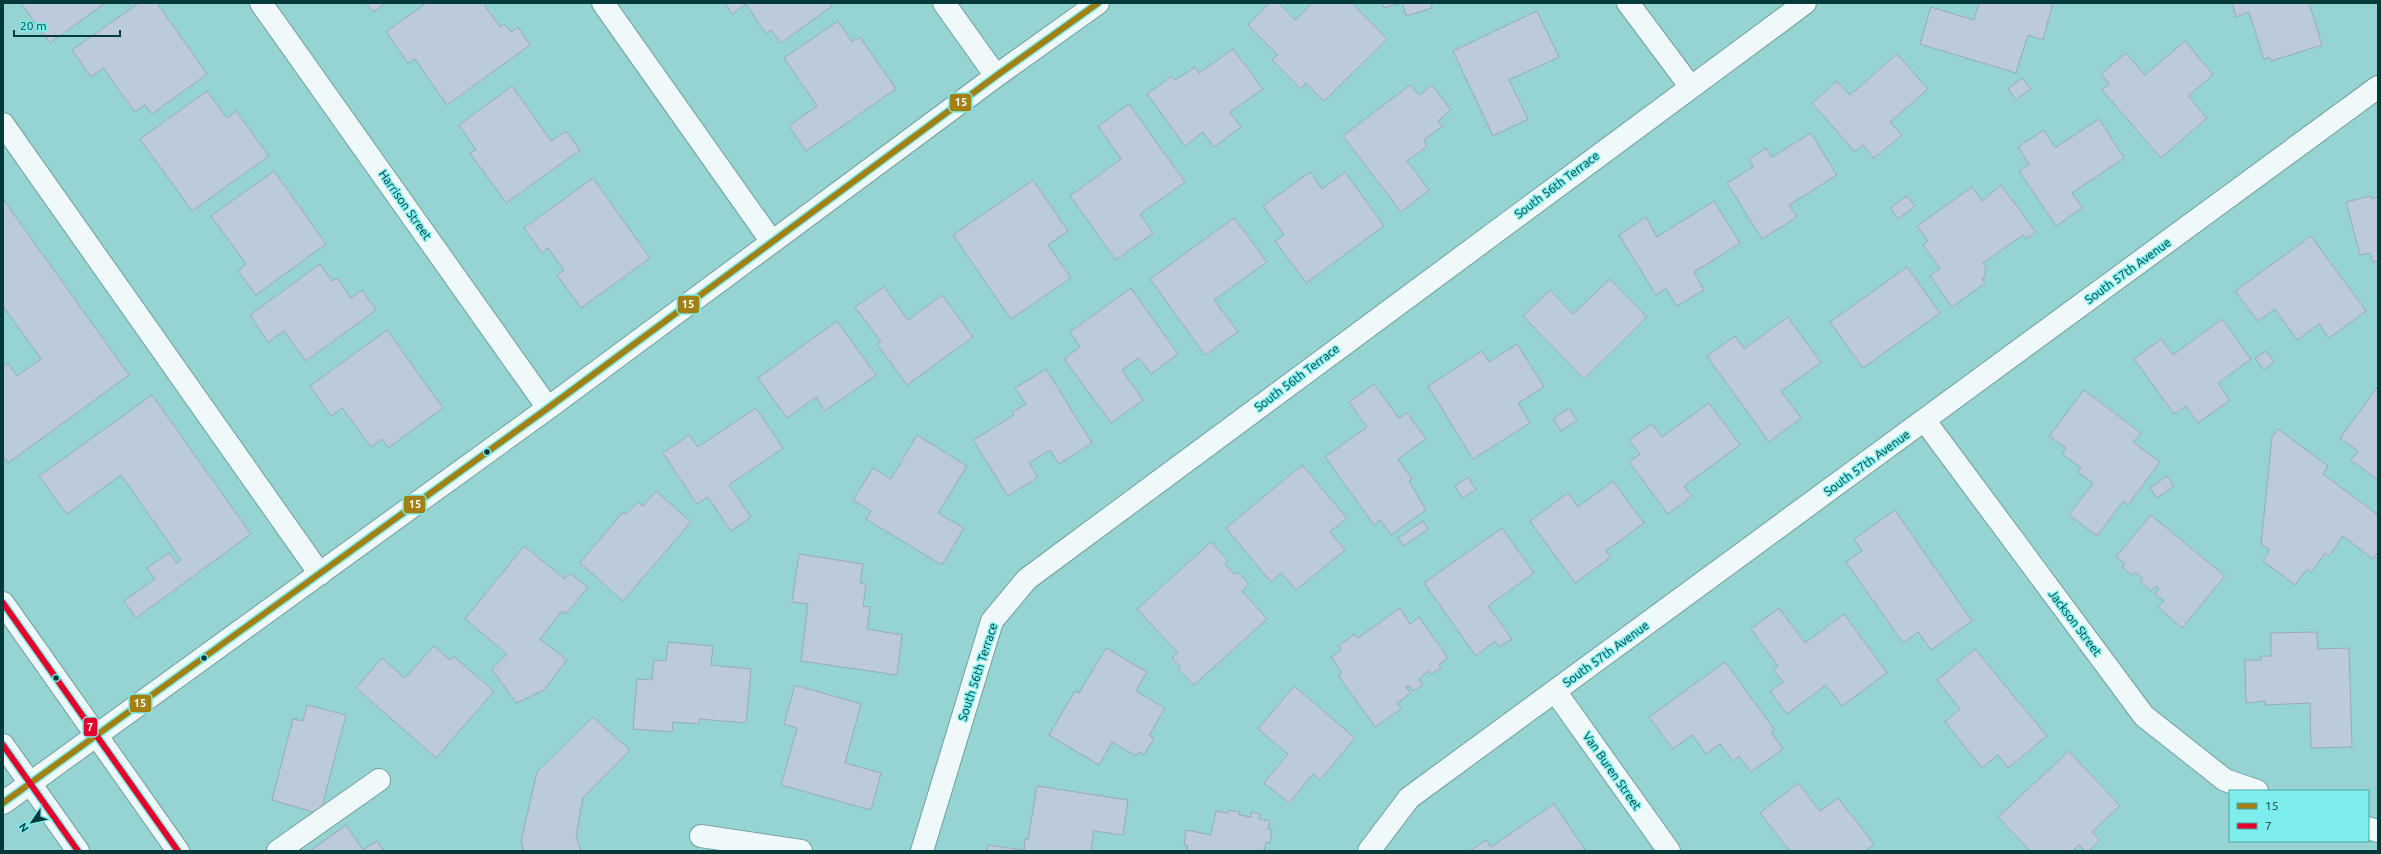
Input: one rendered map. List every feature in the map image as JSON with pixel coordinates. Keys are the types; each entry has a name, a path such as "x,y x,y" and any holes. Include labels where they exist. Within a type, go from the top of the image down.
{"main road":[{"name":"Harrison Street","path":"262,3 548,408"},
{"path":"603,3 772,242"},
{"path":"944,3 996,76"},
{"path":"3,803 548,408 996,76 1098,3"},
{"path":"1628,3 1690,86"},
{"name":"South 56th Terrace","path":"922,851 992,622 1027,579 1690,86 1805,3"},
{"name":"South 57th Avenue","path":"1369,851 1409,798 1925,421 2378,87"},
{"path":"3,124 320,574"},
{"name":"Jackson Street","path":"1925,421 2144,716 2225,780 2254,790"},
{"path":"3,603 178,851"},
{"name":"Van Buren Street","path":"1555,691 1669,851"},
{"path":"3,745 78,851"},
{"path":"278,851 380,780"},
{"path":"701,836 802,851"}],"building":[{"path":"21,3 105,3 50,43"},
{"path":"139,3 157,3 207,74 152,114 145,105 135,112 103,68 91,77 72,50"},
{"path":"366,3 386,3 373,12"},
{"path":"426,3 483,3 500,27 505,24 511,32 518,27 530,45 447,105 415,59 408,63 386,32"},
{"path":"725,3 830,3 832,6 781,43 771,30 766,34 746,4 732,14"},
{"path":"1269,3 1279,3 1295,20 1312,3 1352,3 1387,39 1324,101 1306,83 1301,89 1272,60 1278,55 1248,25"},
{"path":"1382,3 1401,3 1384,8"},
{"path":"1402,3 1431,3 1432,8 1406,16"},
{"path":"1979,3 2053,3 2043,40 2028,35 2016,73 1920,44 1931,7 1974,20"},
{"path":"2232,3 2309,3 2322,45 2271,61 2269,57 2264,59 2249,12 2236,17"},
{"path":"1537,11 1559,57 1509,80 1528,119 1493,136 1453,51"},
{"path":"838,21 852,42 860,37 896,89 806,151 789,126 817,106 784,58"},
{"path":"2185,41 2213,75 2188,96 2207,118 2161,158 2102,90 2109,84 2101,74 2126,53 2145,75"},
{"path":"1233,49 1263,89 1230,112 1241,127 1214,147 1203,132 1185,146 1147,94 1172,76 1175,80 1195,67 1199,73"},
{"path":"1897,54 1928,89 1890,122 1902,135 1874,158 1863,145 1855,152 1812,103 1837,81 1850,95"},
{"path":"2022,78 2031,89 2016,100 2008,89"},
{"path":"1410,85 1419,95 1432,85 1451,110 1438,121 1443,126 1424,140 1427,146 1407,161 1429,190 1401,212 1343,136"},
{"path":"512,86 551,141 566,131 580,150 506,203 470,153 476,150 459,125"},
{"path":"207,91 227,118 236,111 269,156 192,211 140,139"},
{"path":"1129,104 1185,182 1140,214 1153,233 1116,260 1070,196 1121,159 1098,126"},
{"path":"2099,119 2124,158 2072,193 2082,208 2056,226 2019,171 2029,164 2018,147 2044,130 2055,148"},
{"path":"1811,133 1837,175 1789,205 1797,217 1762,239 1727,183 1753,167 1749,159 1766,148 1772,157"},
{"path":"274,171 326,244 256,295 238,271 246,264 211,216"},
{"path":"1310,172 1322,189 1345,172 1384,226 1306,283 1275,241 1284,235 1263,206"},
{"path":"593,178 650,258 581,308 557,275 564,270 548,248 542,253 524,228"},
{"path":"1033,180 1068,231 1048,245 1071,278 1011,319 953,235"},
{"path":"2001,185 2036,232 2026,239 2023,235 1983,263 1987,270 1984,272 1986,276 1982,279 1985,283 1952,307 1930,276 1940,268 1923,245 1928,241 1917,226 1972,187 1982,201"},
{"path":"1907,196 1915,206 1898,219 1890,208"},
{"path":"2371,196 2372,199 2378,197 2378,261 2373,262 2370,253 2360,255 2346,202"},
{"path":"3,199 129,375 8,463 3,456 3,367 8,363 17,376 41,359 3,306"},
{"path":"1714,201 1740,243 1694,272 1704,290 1677,306 1666,289 1656,295 1619,235 1646,217 1657,237"},
{"path":"1234,218 1267,262 1214,300 1238,332 1205,355 1150,279"},
{"path":"2311,236 2366,311 2329,338 2319,324 2297,340 2275,309 2258,321 2235,291"},
{"path":"320,264 332,281 337,278 351,298 362,290 376,310 306,361 284,331 268,342 250,315"},
{"path":"1907,267 1940,313 1863,368 1830,322"},
{"path":"1610,279 1647,317 1584,379 1523,316 1550,290 1573,314"},
{"path":"884,287 908,320 942,295 973,337 907,385 877,344 881,342 855,307"},
{"path":"1131,288 1178,354 1151,374 1139,358 1122,370 1143,400 1111,423 1064,359 1080,347 1070,332"},
{"path":"1788,317 1821,363 1781,391 1801,418 1769,442 1707,356 1735,336 1744,349"},
{"path":"2222,319 2251,359 2218,383 2230,400 2198,423 2186,406 2174,414 2134,359 2161,339 2173,355"},
{"path":"837,321 876,375 825,411 816,397 787,418 758,378"},
{"path":"387,330 443,408 388,448 382,439 371,447 342,408 331,416 310,386"},
{"path":"1517,344 1544,387 1518,403 1530,423 1473,459 1428,386 1482,351 1489,362"},
{"path":"2266,351 2274,362 2264,370 2255,358"},
{"path":"1046,369 1092,443 1059,464 1050,450 1029,463 1038,477 1008,496 973,440 1014,415 1012,412 1026,404 1015,388"},
{"path":"1374,384 1399,418 1407,413 1426,439 1398,459 1412,479 1409,481 1426,510 1391,535 1380,520 1374,525 1325,457 1367,427 1349,402"},
{"path":"2378,386 2378,480 2351,460 2358,451 2340,438"},
{"path":"2084,390 2141,433 2133,442 2160,462 2128,505 2123,501 2097,536 2069,515 2093,483 2078,472 2081,468 2062,454 2066,448 2049,436"},
{"path":"152,395 251,534 136,618 124,601 155,579 147,568 169,553 177,563 181,560 121,475 67,514 39,476"},
{"path":"1709,403 1740,445 1684,486 1692,496 1668,514 1629,462 1640,454 1629,440 1652,424 1662,437"},
{"path":"756,408 783,448 729,485 751,517 731,531 708,497 697,504 663,453 689,435 698,447"},
{"path":"1569,408 1577,420 1561,431 1553,419"},
{"path":"2278,429 2328,466 2323,474 2378,515 2378,552 2373,559 2343,536 2329,556 2325,553 2311,573 2307,569 2295,585 2263,561 2270,550 2261,544 2272,437"},
{"path":"917,435 967,466 938,513 964,528 942,565 866,519 871,511 853,500 873,468 891,479"},
{"path":"1302,465 1347,518 1330,532 1345,550 1296,590 1281,573 1271,582 1226,528"},
{"path":"2167,476 2174,486 2157,498 2150,488"},
{"path":"1468,477 1476,490 1462,498 1455,486"},
{"path":"1613,481 1644,523 1606,551 1611,557 1575,583 1530,521 1568,493 1578,507"},
{"path":"656,491 691,522 623,601 580,563 623,512 627,514 638,502 643,506"},
{"path":"1895,510 1972,621 1931,650 1918,632 1903,643 1846,562 1862,551 1854,539"},
{"path":"2151,515 2225,576 2182,628 2158,607 2164,601 2155,594 2159,589 2156,586 2151,591 2141,582 2143,579 2135,572 2132,575 2122,567 2125,564 2116,557"},
{"path":"1423,521 1428,529 1404,546 1398,538"},
{"path":"1502,528 1534,573 1488,606 1512,639 1499,647 1495,641 1476,656 1424,583"},
{"path":"1211,542 1228,561 1225,564 1235,575 1238,572 1249,584 1242,591 1267,619 1194,685 1178,669 1180,667 1172,658 1178,653 1137,609"},
{"path":"524,546 565,579 570,573 588,587 566,614 562,611 540,639 567,660 544,690 516,703 492,669 507,654 465,619"},
{"path":"799,554 863,564 860,583 866,584 863,606 870,607 867,629 902,635 897,675 801,661 808,604 792,602"},
{"path":"1400,608 1410,624 1419,617 1448,658 1439,665 1441,668 1431,674 1429,671 1419,679 1423,685 1413,691 1409,686 1406,687 1411,693 1397,703 1401,709 1375,727 1338,675 1342,673 1331,657 1341,650 1338,646 1355,634 1358,638"},
{"path":"1779,608 1805,643 1844,614 1887,673 1842,706 1826,685 1787,714 1770,691 1783,682 1773,669 1778,666 1751,629"},
{"path":"2317,632 2318,649 2349,648 2352,747 2311,748 2310,703 2265,705 2265,701 2246,703 2245,660 2261,660 2261,656 2271,656 2271,633"},
{"path":"668,642 713,646 711,665 751,669 746,723 699,719 699,724 673,722 672,732 633,729 637,679 652,680 654,660 666,661"},
{"path":"434,646 450,660 453,656 494,691 436,758 356,688 382,658 405,678"},
{"path":"1106,648 1147,672 1136,691 1165,708 1149,735 1154,738 1144,755 1139,752 1136,756 1112,742 1099,765 1049,735 1075,691 1079,693"},
{"path":"1975,649 2047,736 2008,768 1998,755 1982,768 1945,722 1960,709 1937,680"},
{"path":"1725,662 1775,730 1771,732 1783,749 1751,772 1739,756 1733,761 1720,744 1706,754 1692,735 1673,749 1649,717"},
{"path":"795,685 861,704 845,763 881,773 871,810 781,785 797,728 784,724"},
{"path":"1294,686 1355,738 1320,780 1313,774 1289,803 1264,783 1288,754 1258,729"},
{"path":"307,705 346,715 320,814 272,800 293,719 303,721"},
{"path":"593,717 630,750 583,798 576,836 581,851 524,851 521,841 537,772"},
{"path":"2069,751 2120,806 2092,832 2100,840 2088,851 2085,851 2079,845 2072,851 2030,851 1998,817"},
{"path":"1798,783 1820,811 1838,798 1874,844 1865,851 1790,851 1760,813"},
{"path":"1037,786 1128,800 1123,835 1094,831 1091,851 987,851 988,845 1024,850 1025,839 1028,840"},
{"path":"1554,804 1586,851 1470,851 1486,840 1491,847"},
{"path":"1228,810 1240,812 1239,815 1251,817 1251,812 1260,814 1259,819 1270,821 1268,829 1272,830 1270,843 1266,842 1264,851 1187,851 1188,846 1184,845 1186,830 1211,835 1216,811 1228,813"},
{"path":"346,825 363,850 377,841 384,851 310,851"}],"transit line":[{"name":"15","path":"3,803 548,408 996,76 1098,3"},
{"name":"7","path":"3,603 178,851"},
{"name":"7","path":"3,745 78,851"}]}
